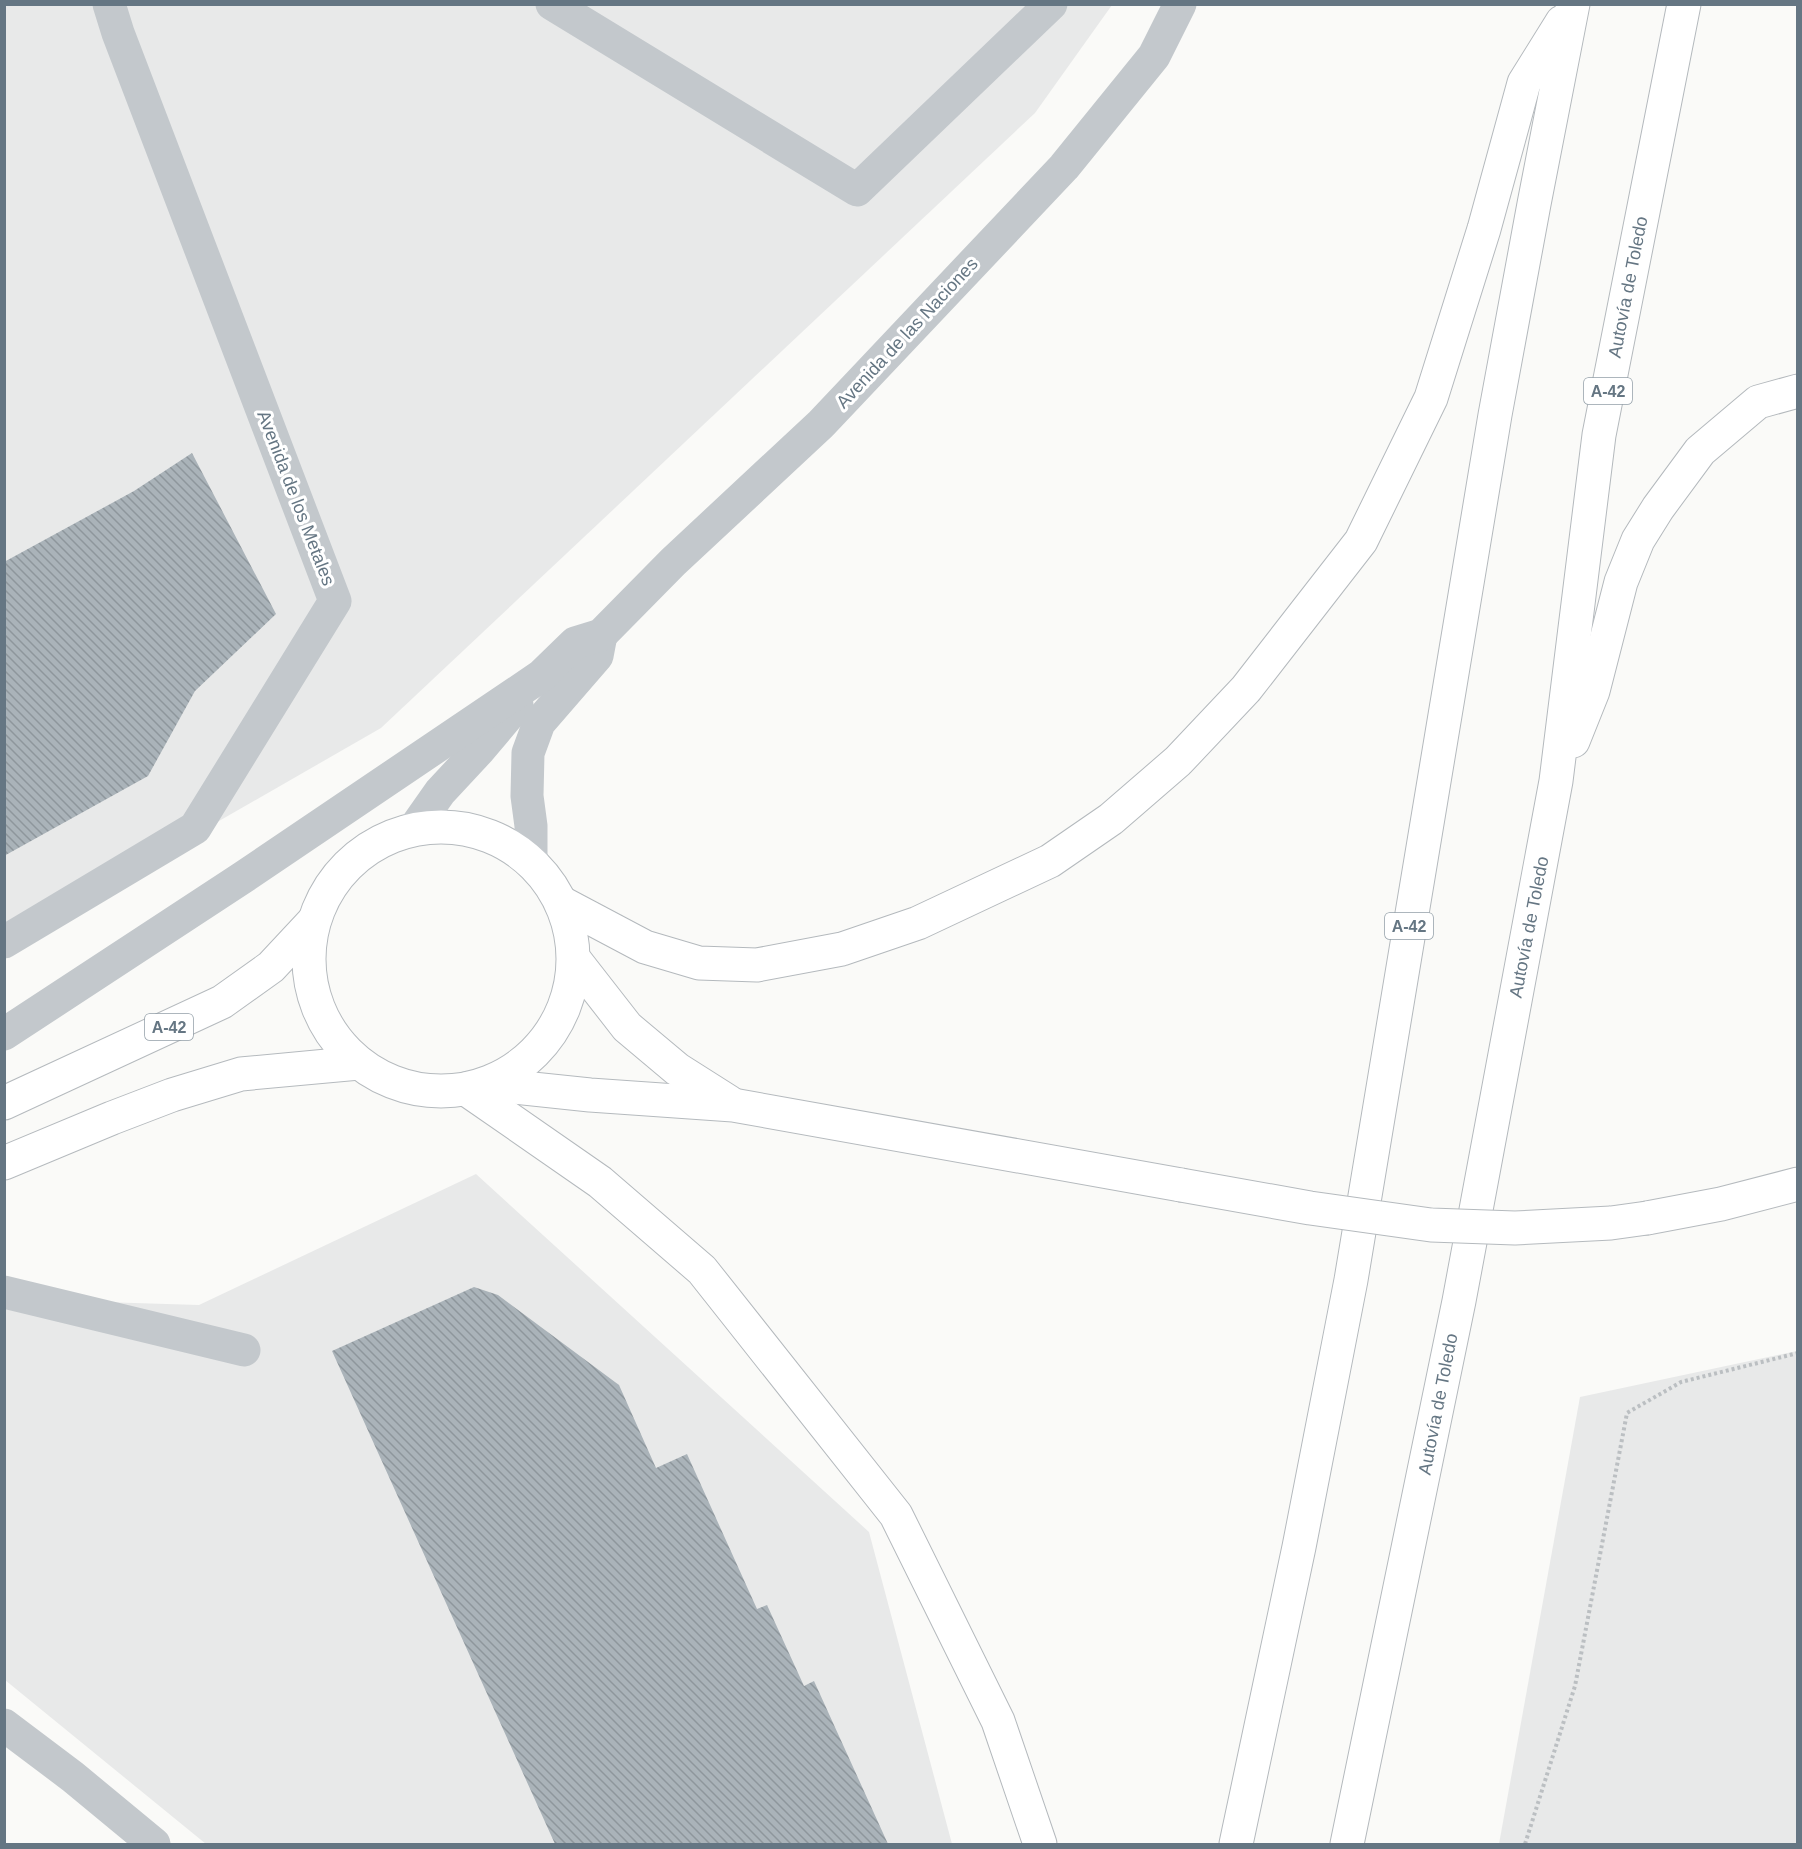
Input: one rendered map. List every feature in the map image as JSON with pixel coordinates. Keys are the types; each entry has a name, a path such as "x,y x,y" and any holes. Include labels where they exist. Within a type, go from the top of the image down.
{"main road":[{"name":"Autovía de Toledo","path":"1347,1845 1459,1301 1556,781 1599,435 1684,4"},
{"path":"562,903 645,947 699,963 757,965 842,950 918,923 1050,861 1111,819 1178,761 1246,689 1361,541 1431,398 1484,230 1524,83 1573,5"},
{"name":"A-42","path":"1236,1845 1299,1547 1351,1280 1495,415 1531,216 1573,5"},
{"path":"1556,781 1593,692 1621,582 1638,540 1700,451 1758,402 1797,391"},
{"name":"A-42","path":"450,825 496,839 531,862 562,903 571,931 574,959 568,1001 548,1039 530,1058 509,1074 476,1087 428,1091 391,1082 358,1063 332,1035 314,1000 308,961 313,922 327,891 347,866 378,843 414,829 450,825"},
{"name":"A-42","path":"4,1103 222,1002 271,967 313,922"},
{"path":"574,959 627,1027 676,1069 733,1105"},
{"path":"4,1163 162,1099 241,1074 358,1063"},
{"path":"476,1087 733,1105 1310,1208 1431,1225 1515,1228 1611,1223 1721,1204 1797,1184"},
{"path":"476,1087 600,1182 702,1270 896,1515 998,1721 1040,1845"}],"street":[{"name":"Avenida de los Metales","path":"4,942 195,828 335,601 118,33 109,4"},
{"path":"552,4 857,190 1051,4"},
{"name":"Avenida de las Naciones","path":"601,635 672,562 821,424 1064,167 1154,56 1180,4"},
{"path":"414,829 440,792 480,749 541,676 575,643 601,635 597,656 539,723 528,753 527,796 531,826 531,862"},
{"path":"4,1034 541,676"},
{"path":"4,1292 244,1350"},
{"path":"4,1725 73,1777 154,1845"}],"path":[{"path":"1525,1845 1575,1686 1627,1413 1681,1382 1797,1353"}],"shaded area":[{"path":"5,5 1112,5 1035,113 381,728 5,944"},
{"path":"476,1174 869,1532 952,1844 206,1844 5,1680 5,1299 199,1305"},
{"path":"1797,1351 1797,1844 1499,1844 1580,1397"}],"building":[{"path":"192,453 276,614 195,691 148,776 4,856 4,562 134,491"},
{"path":"474,1287 498,1295 619,1385 656,1468 687,1454 757,1609 767,1605 804,1686 814,1681 888,1844 555,1844 332,1351"}]}
